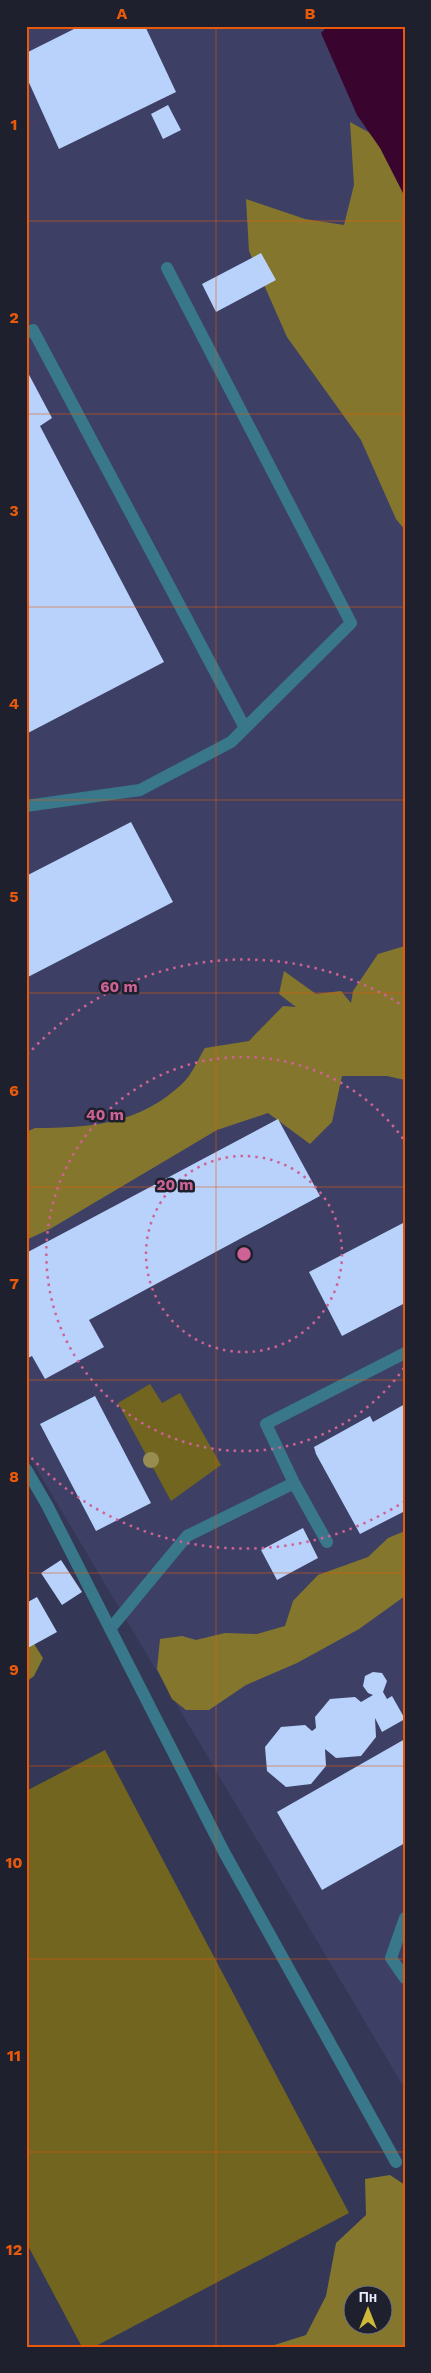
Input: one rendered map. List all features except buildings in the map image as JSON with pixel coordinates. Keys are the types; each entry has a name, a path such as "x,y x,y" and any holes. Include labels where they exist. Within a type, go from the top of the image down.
{"lane":[{"path":"26,806 140,790 231,742 351,623 167,268"},
{"path":"26,333 33,330 245,728"},
{"path":"327,1542 294,1483 266,1424 405,1353"},
{"path":"26,1469 47,1505 224,1852 396,2162"},
{"path":"110,1629 187,1536 294,1483"},
{"path":"405,1918 391,1958 405,1978"}],"shaded area":[{"path":"26,26 405,26 405,2089 26,1451"},
{"path":"328,26 405,26 405,197 380,148 357,115 321,33"},
{"path":"350,122 379,138 405,186 405,530 396,519 361,440 287,337 249,251 246,199 305,219 344,225 354,185"},
{"path":"405,946 405,1080 387,1076 342,1076 332,1122 310,1144 268,1113 217,1130 50,1229 26,1240 26,1132 35,1128 95,1125 131,1116 149,1108 186,1080 205,1048 249,1041 283,1006 296,1007 279,994 284,971 316,994 341,991 351,1003 353,991 378,954"},
{"path":"150,1384 162,1403 180,1393 221,1465 171,1501 118,1403"},
{"path":"405,1531 405,1596 359,1629 297,1663 246,1685 209,1710 186,1710 172,1699 157,1669 160,1639 182,1636 196,1640 225,1633 257,1634 285,1626 293,1601 318,1575 368,1557 388,1538"},
{"path":"26,1631 43,1658 34,1676 26,1682"},
{"path":"105,1750 349,2213 94,2347 82,2347 26,2242 26,1791"},
{"path":"390,2175 405,2185 405,2347 268,2347 306,2335 326,2296 336,2243 366,2215 365,2179"}]}
